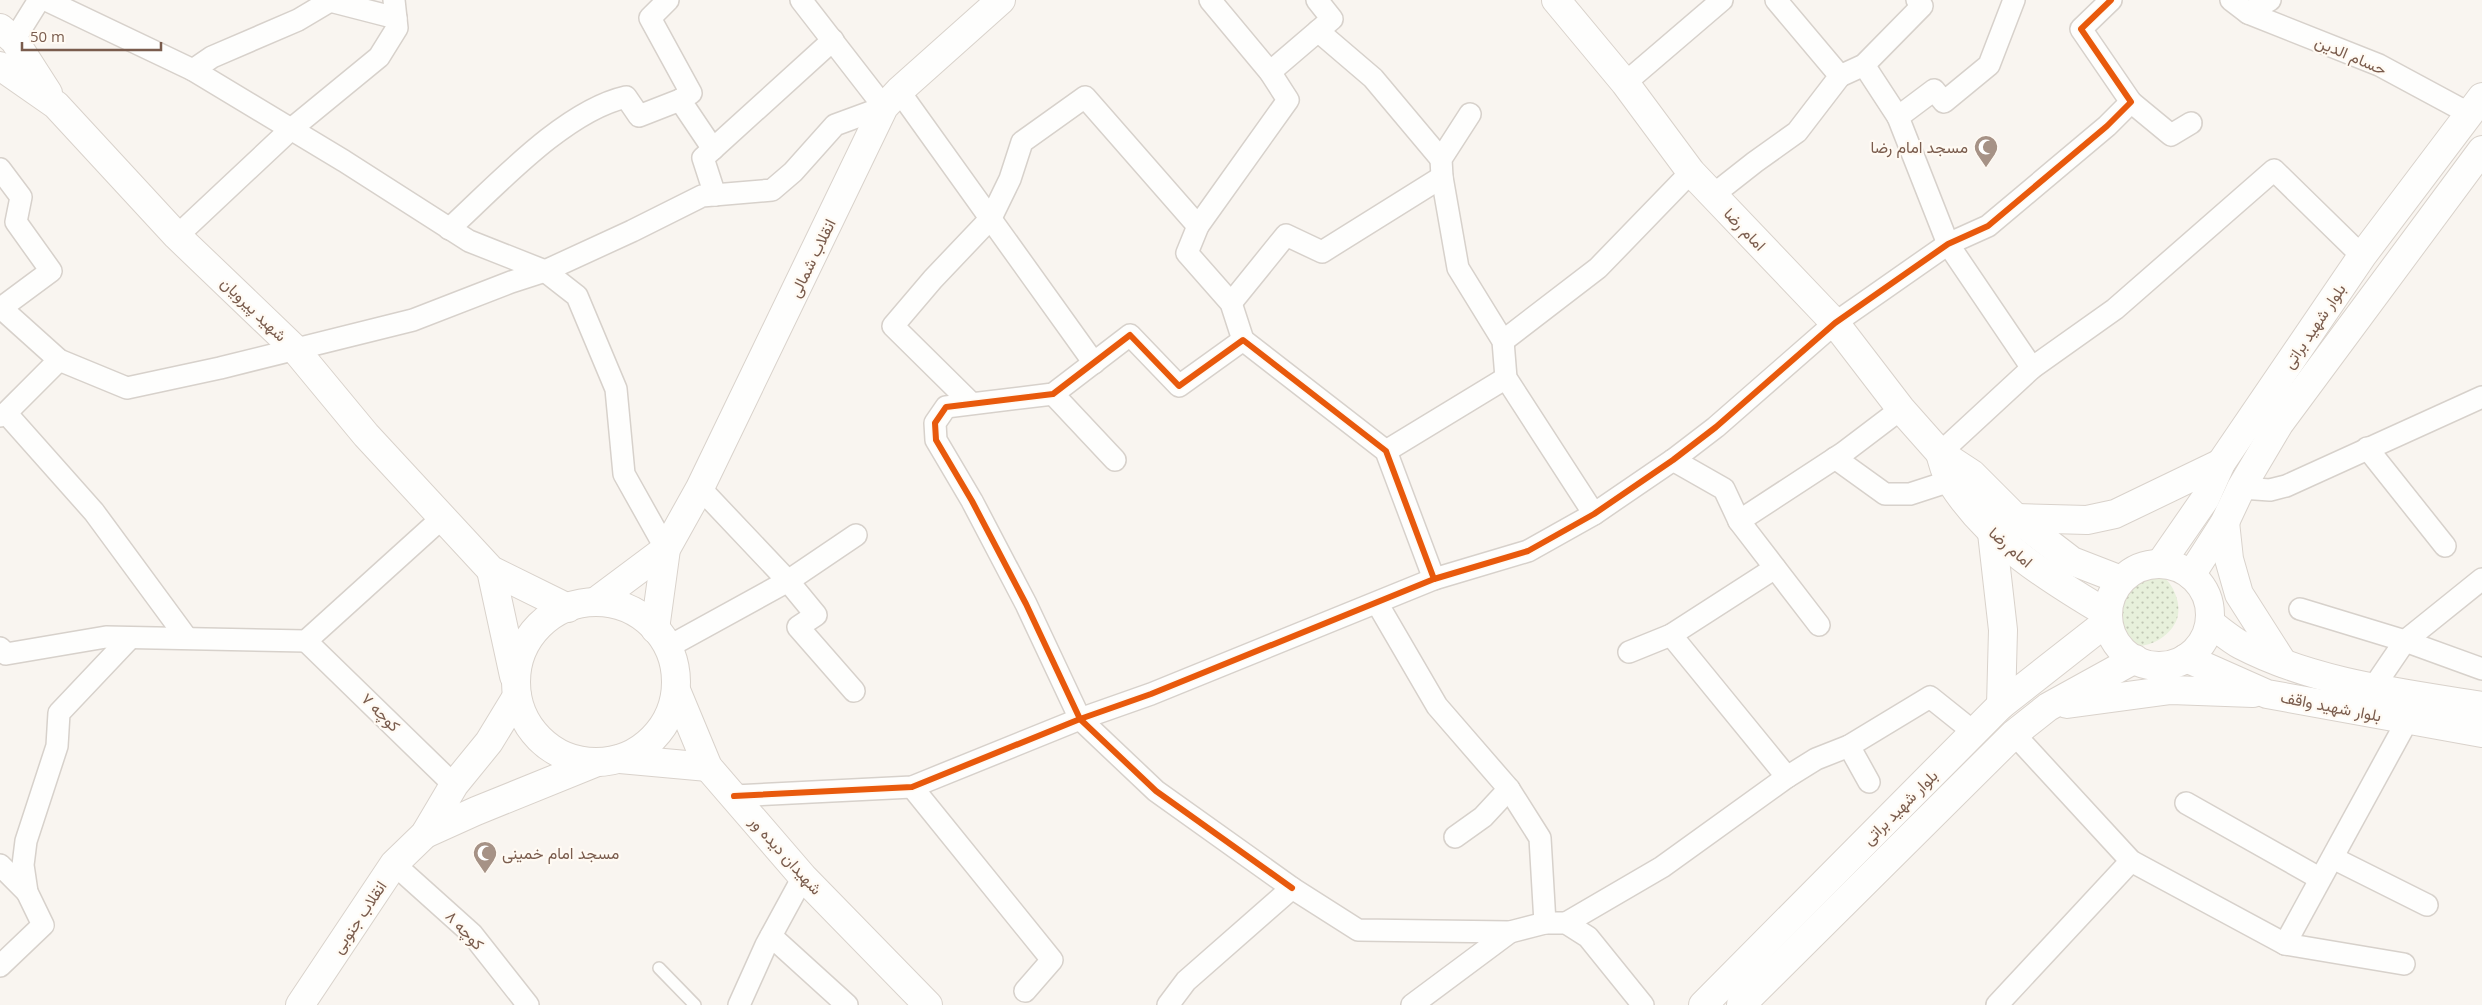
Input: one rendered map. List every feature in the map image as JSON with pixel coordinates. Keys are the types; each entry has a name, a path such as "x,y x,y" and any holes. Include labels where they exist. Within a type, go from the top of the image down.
{"main road":[{"name":"انقلاب شمالی","path":"666,549 700,488 892,99 1001,0"},
{"name":"امام رضا","path":"1556,0 1625,83 1691,172 1835,323 1901,409 1940,454 1972,474 2016,518 2072,561 2121,580"},
{"path":"7,34 56,105"},
{"name":"شهید پیرویان","path":"0,66 56,105 177,236 294,348 366,435 491,570"},
{"name":"بلوار شهید براتی","path":"2160,564 2204,499 2221,463 2362,256 2476,106"},
{"name":"بلوار شهید براتی","path":"2190,575 2225,522 2241,488 2279,424 2482,150"},
{"name":"امام رضا","path":"1940,454 1950,481 1992,533 2050,580 2108,617"},
{"path":"2016,518 2070,521 2088,520 2115,514 2221,463"},
{"path":"2225,522 2229,559 2239,594 2283,664"},
{"path":"1992,533 2003,630 2001,705"},
{"path":"595,602 666,549"},
{"path":"662,638 666,549"},
{"path":"2160,564 2174,566 2190,575 2198,582 2206,594 2210,608 2210,623 2201,643 2186,658 2172,664 2158,666 2135,659 2120,647 2112,635 2108,617 2113,593 2121,580 2139,568 2160,564"},
{"path":"491,570 568,608"},
{"path":"491,570 524,718 536,736 548,746 574,760 608,760 708,767"},
{"path":"595,602 617,605 638,614 662,638 675,668 676,690 670,713 658,733 641,748 425,834 454,785 489,742 516,688 519,657 530,636 547,619 568,608 595,602"},
{"name":"بلوار شهید براتی","path":"1703,1005 2001,705 2108,617"},
{"name":"بلوار شهید واقف","path":"2210,623 2240,644 2283,664 2373,688 2482,706"},
{"name":"بلوار شهید واقف","path":"2186,658 2266,694 2407,721 2482,733"},
{"name":"بلوار شهید براتی","path":"1741,1005 2014,734 2048,707 2135,659"},
{"name":"شهیدان دیده ور","path":"676,690 708,767 803,877 928,1005"},
{"path":"2048,707 2171,690 2266,694"},
{"name":"انقلاب جنوبی","path":"300,1005 394,864 425,834"}],"street":[{"path":"7,34 39,0"},
{"path":"46,0 193,70 344,161 469,241 545,271 577,296 616,389 624,474 666,549"},
{"path":"177,236 290,130 379,57 397,28 395,9 330,0 298,20 212,57 193,70"},
{"path":"449,229 555,133 595,109 612,100 626,97 639,116 680,100 691,93 650,18 668,0"},
{"path":"800,0 833,40 892,99 991,218 1094,363"},
{"path":"1270,72 1332,19 1317,0"},
{"path":"1625,83 1722,0"},
{"path":"1776,0 1840,76"},
{"path":"1714,196 1755,162 1797,132 1840,76 1864,65 1922,6 1917,0"},
{"path":"1898,117 1934,90 1944,102 1989,65 2014,0"},
{"path":"2111,0 2080,29 2131,102 2171,135 2191,124"},
{"path":"2240,7 2270,0"},
{"path":"1221,4 1288,100 1198,226 1187,253 1231,303 1243,340 1386,451 1434,579"},
{"name":"حسام الدین","path":"2240,7 2476,106"},
{"path":"1318,32 1373,78 1442,168 1458,268 1503,341 1506,378 1594,514"},
{"path":"715,195 703,158 833,40"},
{"path":"1864,65 1898,117 1948,244 2032,368"},
{"path":"970,403 893,326 933,278 991,218 1010,179 1022,142 1085,97 1198,226"},
{"path":"0,169 21,198 8,225 52,271 1,308 59,360 127,388 220,368 294,348 413,320 545,271 702,196 772,190 793,172 835,125 892,99"},
{"path":"680,100 713,149"},
{"path":"734,796 912,786 1080,719 1151,694 1434,579 1528,551 1594,514 1673,460 1716,427 1835,323 1948,244 1988,226 2107,126 2131,102"},
{"path":"1231,303 1286,235 1322,252 1442,168 1470,114"},
{"path":"1940,454 2032,368 2114,309 2274,170 2362,256"},
{"path":"1503,341 1598,268 1691,172"},
{"path":"1243,340 1179,386 1130,335 1053,394 946,407 935,424 936,440 972,501 1026,604 1080,719 1156,791 1292,888 1358,930 1510,932 1556,923 1662,867 1787,777 1816,759 1849,746 1930,697 1975,733"},
{"path":"59,360 3,415 94,512 186,638"},
{"path":"1386,451 1506,378"},
{"path":"1053,394 1115,460"},
{"path":"2241,488 2270,490 2286,486 2482,397"},
{"path":"1739,521 1835,458 1901,409"},
{"path":"2367,448 2445,546"},
{"path":"1835,458 1885,494 1910,494 1950,481"},
{"path":"1673,460 1724,489 1739,521 1819,625"},
{"path":"700,488 788,581 816,615 798,627 854,691"},
{"path":"0,648 6,654 106,637 306,641 442,518"},
{"path":"662,638 788,581 856,535"},
{"path":"1629,652 1671,635 1775,568"},
{"path":"2373,688 2405,641 2482,579"},
{"path":"1377,603 1437,706 1509,788 1540,838 1556,923"},
{"path":"2300,609 2405,641 2482,669"},
{"path":"1671,635 1787,777"},
{"path":"0,966 43,925 27,892 23,865 26,841 57,746 59,713 130,638"},
{"name":"کوچه ۷","path":"306,641 454,785"},
{"path":"2285,944 2319,878 2333,858 2407,721"},
{"path":"2014,734 2131,861 2285,944 2404,964"},
{"path":"1849,746 1869,782"},
{"path":"912,786 1052,960 1025,991"},
{"path":"1455,838 1483,817 1509,788"},
{"path":"2186,803 2319,878"},
{"path":"2333,858 2427,905"},
{"path":"1997,1005 2131,861"},
{"name":"کوچه ۸","path":"394,864 472,934 528,1005"},
{"path":"0,865 27,892"},
{"path":"740,1005 771,936 803,877"},
{"path":"1168,1005 1186,981 1292,888"},
{"path":"1556,923 1588,938 1643,1005"},
{"path":"1412,1005 1510,932"},
{"path":"771,936 847,1005"}],"lane":[{"path":"659,968 695,1005"}],"green space":[{"path":"2130,568 2150,569 2163,576 2173,589 2178,604 2177,619 2169,632 2156,641 2141,646 2126,644 2109,633 2101,595 2112,577"}],"cycle path":[{"path":"734,796 912,787 1080,719 1151,694 1434,579 1528,551 1594,514 1673,460 1716,427 1835,323 1948,244 1988,226 2107,126 2131,102 2081,29 2111,0"},
{"path":"1292,888 1156,791 1080,719 1026,604 972,501 936,440 935,423 946,407 1053,394 1130,335 1179,386 1243,340 1386,451 1434,579"}],"place":[{"name":"مسجد امام رضا","path":"1986,168"},
{"name":"مسجد امام خمینی","path":"485,874"}]}
